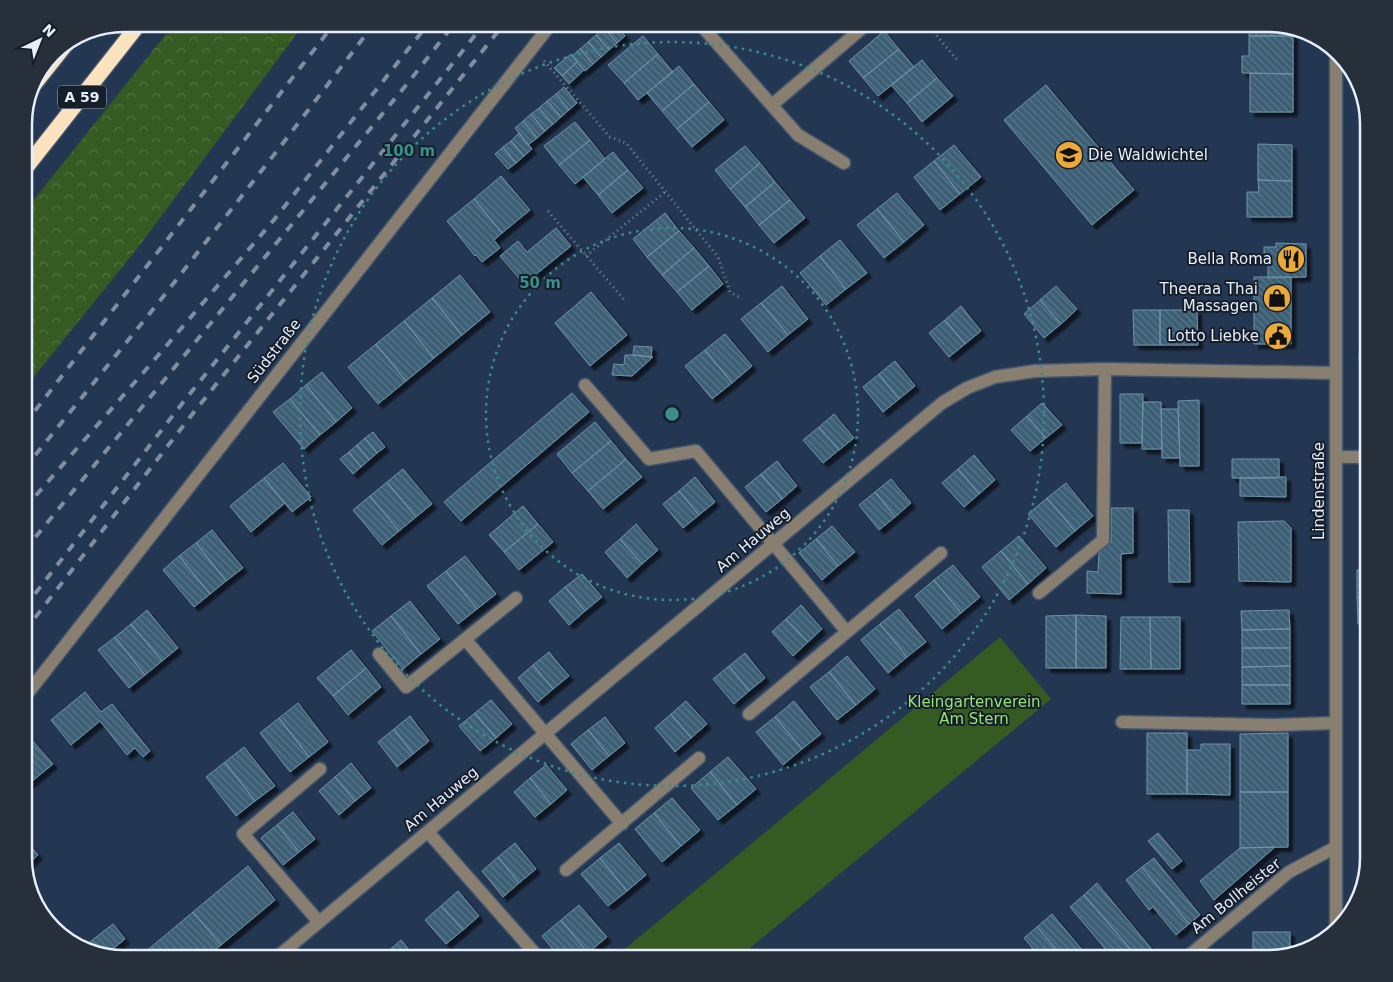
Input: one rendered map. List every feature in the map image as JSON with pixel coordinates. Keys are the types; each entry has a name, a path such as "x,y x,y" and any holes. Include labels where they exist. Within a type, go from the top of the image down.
{"highway":[{"name":"A 59","path":"33,159 133,32"}],"street":[{"name":"Südstraße","path":"33,686 544,32"},
{"path":"707,32 798,135 844,162"},
{"path":"772,105 858,32"},
{"name":"Lindenstraße","path":"1336,61 1336,921"},
{"path":"1039,593 1103,540 1105,369"},
{"name":"Am Hauweg","path":"285,950 942,403 967,388 995,377 1035,370 1105,369 1336,373"},
{"path":"586,385 650,459 696,451 847,632"},
{"path":"1336,457 1360,457"},
{"path":"749,714 941,554"},
{"path":"379,654 406,687 516,598"},
{"path":"465,639 622,824"},
{"path":"1122,722 1276,725 1336,723"},
{"path":"566,870 699,758"},
{"path":"318,922 243,834 320,769"},
{"path":"428,832 532,950"},
{"name":"Am Bollheister","path":"1196,950 1289,872 1336,847"}],"path":[{"path":"934,32 958,61"},
{"path":"532,47 610,137 626,143 718,257 730,292 742,299"},
{"path":"586,256 665,192"},
{"path":"548,211 626,302"}],"green space":[{"path":"168,32 298,32 140,245 33,378 33,201"},
{"name":"Kleingartenverein Am Stern","path":"1000,637 1051,699 748,950 624,950"}],"building":[{"path":"599,32 607,32 617,43 609,50 596,35"},
{"path":"607,32 622,32 625,36 617,43"},
{"path":"883,32 899,49 863,78 849,61"},
{"path":"1249,32 1269,32 1293,36 1293,36 1249,36"},
{"path":"596,35 609,50 601,57 588,42"},
{"path":"643,36 658,54 624,83 608,65"},
{"path":"1249,36 1293,36 1293,74 1242,73 1242,56 1249,56"},
{"path":"588,42 601,57 593,64 580,49"},
{"path":"580,49 593,64 585,71 572,56"},
{"path":"899,49 914,67 878,96 863,78"},
{"path":"571,54 577,62 562,76 554,68"},
{"path":"658,54 673,72 638,100 624,83"},
{"path":"922,60 937,78 907,103 891,85"},
{"path":"577,62 584,70 569,84 562,76"},
{"path":"679,66 694,84 662,111 647,93"},
{"path":"1250,73 1293,74 1293,112 1250,112"},
{"path":"937,78 953,96 922,122 907,103"},
{"path":"694,84 709,102 677,129 662,111"},
{"path":"1046,85 1134,190 1092,225 1004,120"},
{"path":"564,87 577,103 569,110 556,94"},
{"path":"556,94 569,110 561,117 547,101"},
{"path":"547,101 561,117 553,124 539,108"},
{"path":"709,102 724,120 692,147 677,129"},
{"path":"539,108 553,124 545,131 531,114"},
{"path":"531,114 545,131 537,138 523,121"},
{"path":"523,121 537,138 528,145 515,128"},
{"path":"575,122 590,140 559,165 544,146"},
{"path":"519,133 532,149 524,156 511,141"},
{"path":"590,140 605,159 575,184 559,165"},
{"path":"511,141 524,156 516,163 503,147"},
{"path":"1258,144 1292,145 1292,181 1258,180"},
{"path":"954,145 981,177 960,194 934,161"},
{"path":"745,146 760,163 730,189 715,170"},
{"path":"503,147 516,163 508,169 495,154"},
{"path":"613,152 628,170 598,195 583,177"},
{"path":"934,161 960,194 940,210 914,177"},
{"path":"760,163 775,182 745,207 730,189"},
{"path":"628,170 643,188 612,213 598,195"},
{"path":"501,176 530,210 502,233 474,199"},
{"path":"1258,180 1292,181 1292,217 1247,217 1247,192 1259,192"},
{"path":"775,182 790,200 759,225 745,207"},
{"path":"897,193 924,225 904,242 877,209"},
{"path":"474,199 502,233 494,240 500,248 482,262 447,221"},
{"path":"790,200 805,218 774,243 759,225"},
{"path":"877,209 904,242 884,258 857,225"},
{"path":"665,213 679,231 647,257 633,239"},
{"path":"556,228 571,246 524,284 500,256 518,241 527,252"},
{"path":"679,231 694,248 662,275 647,257"},
{"path":"840,240 867,273 846,289 820,256"},
{"path":"1276,243 1306,244 1306,277 1268,278 1268,262 1264,262 1264,247 1276,247"},
{"path":"694,248 709,266 677,292 662,275"},
{"path":"820,256 846,289 826,305 800,273"},
{"path":"709,266 723,284 692,310 677,292"},
{"path":"460,275 490,312 462,335 432,298"},
{"path":"1254,277 1291,277 1291,344 1254,344"},
{"path":"782,286 808,319 788,335 761,303"},
{"path":"1056,286 1077,309 1061,324 1040,300"},
{"path":"591,292 627,335 590,366 555,323"},
{"path":"432,298 462,335 434,358 404,321"},
{"path":"1040,300 1061,324 1044,338 1024,314"},
{"path":"761,303 788,335 768,352 741,319"},
{"path":"961,306 981,331 965,344 945,320"},
{"path":"1133,310 1160,310 1160,345 1134,345"},
{"path":"1160,310 1197,310 1198,345 1160,345"},
{"path":"945,320 965,344 949,357 929,333"},
{"path":"404,321 434,358 406,381 376,344"},
{"path":"725,334 752,366 732,383 705,350"},
{"path":"376,344 406,381 378,404 348,367"},
{"path":"634,346 652,347 651,357 633,355"},
{"path":"705,350 732,383 712,399 685,366"},
{"path":"625,355 653,357 632,376 612,375 614,364 624,365"},
{"path":"895,361 915,386 899,399 879,374"},
{"path":"322,372 352,408 336,422 306,385"},
{"path":"879,374 899,399 883,412 863,387"},
{"path":"306,385 336,422 320,435 290,399"},
{"path":"572,393 589,412 461,521 444,502"},
{"path":"1120,394 1143,394 1142,443 1120,443"},
{"path":"290,399 320,435 304,449 273,412"},
{"path":"1199,400 1199,466 1180,466 1178,401"},
{"path":"1143,402 1161,402 1162,449 1142,449"},
{"path":"1042,403 1062,425 1046,438 1027,416"},
{"path":"1161,409 1178,409 1180,458 1162,458"},
{"path":"834,414 854,438 839,450 819,427"},
{"path":"1027,416 1046,438 1030,451 1011,430"},
{"path":"595,422 611,441 572,473 557,454"},
{"path":"819,427 839,450 823,463 803,440"},
{"path":"373,432 385,447 377,453 365,438"},
{"path":"365,438 377,453 369,460 357,445"},
{"path":"611,441 626,459 588,491 572,473"},
{"path":"357,445 369,460 361,467 349,452"},
{"path":"349,452 361,467 353,474 340,459"},
{"path":"974,455 995,480 979,494 958,469"},
{"path":"626,459 642,477 603,509 588,491"},
{"path":"1232,459 1279,459 1279,478 1232,478"},
{"path":"777,461 797,486 782,499 761,474"},
{"path":"283,463 311,497 292,512 264,478"},
{"path":"403,469 432,504 416,517 387,482"},
{"path":"958,469 979,494 964,507 942,483"},
{"path":"761,474 782,499 766,512 745,487"},
{"path":"695,477 715,502 699,515 679,491"},
{"path":"1286,477 1286,497 1240,496 1240,478"},
{"path":"264,478 285,503 251,532 230,506"},
{"path":"891,479 911,503 895,517 875,492"},
{"path":"387,482 416,517 399,531 370,496"},
{"path":"1066,483 1093,516 1075,531 1047,498"},
{"path":"679,491 699,515 683,528 663,504"},
{"path":"875,492 895,517 879,530 859,505"},
{"path":"370,496 399,531 382,545 353,510"},
{"path":"1047,498 1075,531 1056,547 1028,514"},
{"path":"523,506 538,524 504,552 489,535"},
{"path":"1111,508 1133,508 1133,553 1121,554 1121,594 1087,593 1087,571 1098,572 1099,553 1111,542"},
{"path":"1168,510 1189,510 1190,582 1169,582"},
{"path":"1284,521 1291,528 1291,582 1239,581 1238,522"},
{"path":"538,524 553,542 519,570 504,552"},
{"path":"636,524 658,550 642,564 620,539"},
{"path":"832,526 855,552 838,566 816,539"},
{"path":"212,530 243,568 226,581 196,543"},
{"path":"1019,536 1046,568 1028,584 1001,551"},
{"path":"620,539 642,564 627,578 605,552"},
{"path":"816,539 838,566 822,580 799,553"},
{"path":"196,543 226,581 210,594 179,556"},
{"path":"1001,551 1028,584 1009,600 982,567"},
{"path":"179,556 210,594 194,607 163,570"},
{"path":"465,556 496,594 477,609 446,571"},
{"path":"953,565 980,597 961,613 934,580"},
{"path":"1357,570 1360,570 1360,597 1357,597"},
{"path":"446,571 477,609 458,624 427,586"},
{"path":"582,574 602,597 585,611 565,587"},
{"path":"934,580 961,613 942,629 915,596"},
{"path":"565,587 585,611 569,625 549,601"},
{"path":"1357,597 1360,597 1360,624 1358,624"},
{"path":"410,601 440,639 421,654 391,616"},
{"path":"801,605 822,629 808,642 786,619"},
{"path":"899,609 926,642 907,657 880,624"},
{"path":"147,610 178,648 162,661 131,624"},
{"path":"1289,610 1290,629 1242,630 1241,611"},
{"path":"1076,615 1106,616 1106,668 1076,668"},
{"path":"1076,615 1076,668 1046,668 1046,616"},
{"path":"391,616 421,654 403,669 372,631"},
{"path":"1121,617 1150,617 1151,669 1120,669"},
{"path":"1150,617 1180,617 1180,669 1151,669"},
{"path":"786,619 808,642 793,656 772,632"},
{"path":"131,624 162,661 145,675 115,637"},
{"path":"880,624 907,657 888,673 861,640"},
{"path":"1290,629 1290,648 1242,648 1242,630"},
{"path":"115,637 145,675 129,688 98,650"},
{"path":"1242,648 1290,648 1290,666 1242,667"},
{"path":"351,650 366,668 333,696 317,678"},
{"path":"549,652 569,676 553,689 533,665"},
{"path":"745,653 765,678 749,691 729,666"},
{"path":"847,656 875,689 856,705 829,672"},
{"path":"533,665 553,689 538,702 518,678"},
{"path":"729,666 749,691 734,704 713,679"},
{"path":"1290,666 1290,685 1242,685 1242,667"},
{"path":"366,668 381,687 348,715 333,696"},
{"path":"829,672 856,705 837,720 810,687"},
{"path":"1242,685 1290,685 1290,704 1242,704"},
{"path":"85,692 101,712 112,704 150,751 143,757 135,748 127,755 100,721 71,745 51,720"},
{"path":"491,700 512,724 496,738 475,713"},
{"path":"686,701 707,724 691,738 671,714"},
{"path":"794,701 821,734 802,749 775,717"},
{"path":"298,703 328,742 309,757 279,718"},
{"path":"475,713 496,738 480,751 459,726"},
{"path":"671,714 691,738 675,752 655,728"},
{"path":"410,716 429,741 413,754 394,729"},
{"path":"605,717 625,743 609,756 588,730"},
{"path":"775,717 802,749 783,765 756,732"},
{"path":"279,718 309,757 290,772 260,733"},
{"path":"394,729 413,754 397,767 378,742"},
{"path":"588,730 609,756 592,770 571,744"},
{"path":"1147,733 1187,733 1187,794 1147,794"},
{"path":"1288,733 1288,792 1240,792 1240,734"},
{"path":"33,741 53,764 33,780"},
{"path":"1201,744 1230,744 1230,795 1187,794 1187,750 1201,750"},
{"path":"244,747 275,786 255,801 225,762"},
{"path":"728,757 756,789 737,805 710,772"},
{"path":"225,762 255,801 236,816 206,777"},
{"path":"351,763 371,788 355,801 335,777"},
{"path":"546,765 567,790 551,804 530,778"},
{"path":"710,772 737,805 718,820 691,788"},
{"path":"335,777 355,801 339,815 319,791"},
{"path":"530,778 551,804 535,817 514,792"},
{"path":"1240,792 1288,792 1288,847 1240,848"},
{"path":"672,798 700,830 681,846 654,813"},
{"path":"293,812 315,839 299,852 277,825"},
{"path":"654,813 681,846 662,862 635,829"},
{"path":"277,825 299,852 283,865 261,838"},
{"path":"1158,833 1182,861 1172,869 1148,841"},
{"path":"515,843 536,869 519,883 498,857"},
{"path":"619,843 646,875 627,891 600,858"},
{"path":"1275,847 1214,900 1200,881 1240,848"},
{"path":"33,849 38,855 33,860"},
{"path":"498,857 519,883 503,897 482,871"},
{"path":"600,858 627,891 608,906 581,874"},
{"path":"1154,858 1200,915 1189,924 1142,867"},
{"path":"248,866 275,900 221,945 193,912"},
{"path":"1142,867 1189,924 1176,935 1153,907 1149,910 1126,880"},
{"path":"1097,883 1153,950 1131,950 1084,895"},
{"path":"458,891 479,916 463,930 441,906"},
{"path":"1084,895 1131,950 1106,950 1070,907"},
{"path":"579,905 607,937 592,950 586,950 561,920"},
{"path":"441,906 463,930 446,944 425,920"},
{"path":"193,912 221,945 215,950 148,950"},
{"path":"1052,914 1082,950 1057,950 1037,927"},
{"path":"561,920 586,950 553,950 542,936"},
{"path":"113,924 125,939 113,949 89,942"},
{"path":"1037,927 1057,950 1034,950 1024,938"},
{"path":"1253,932 1290,932 1290,947 1253,950"},
{"path":"401,940 409,950 389,950"}],"railway":[{"path":"33,413 328,32"},
{"path":"33,458 159,302 368,32"},
{"path":"33,499 273,221 422,32"},
{"path":"33,540 448,32"},
{"path":"33,596 181,405 478,32"},
{"path":"33,620 194,412 498,32"}],"place":[{"name":"Die Waldwichtel","path":"1069,155"},
{"name":"Bella Roma","path":"1291,259"},
{"name":"Theeraa Thai Massagen","path":"1277,298"},
{"name":"Lotto Liebke","path":"1278,336"}]}
